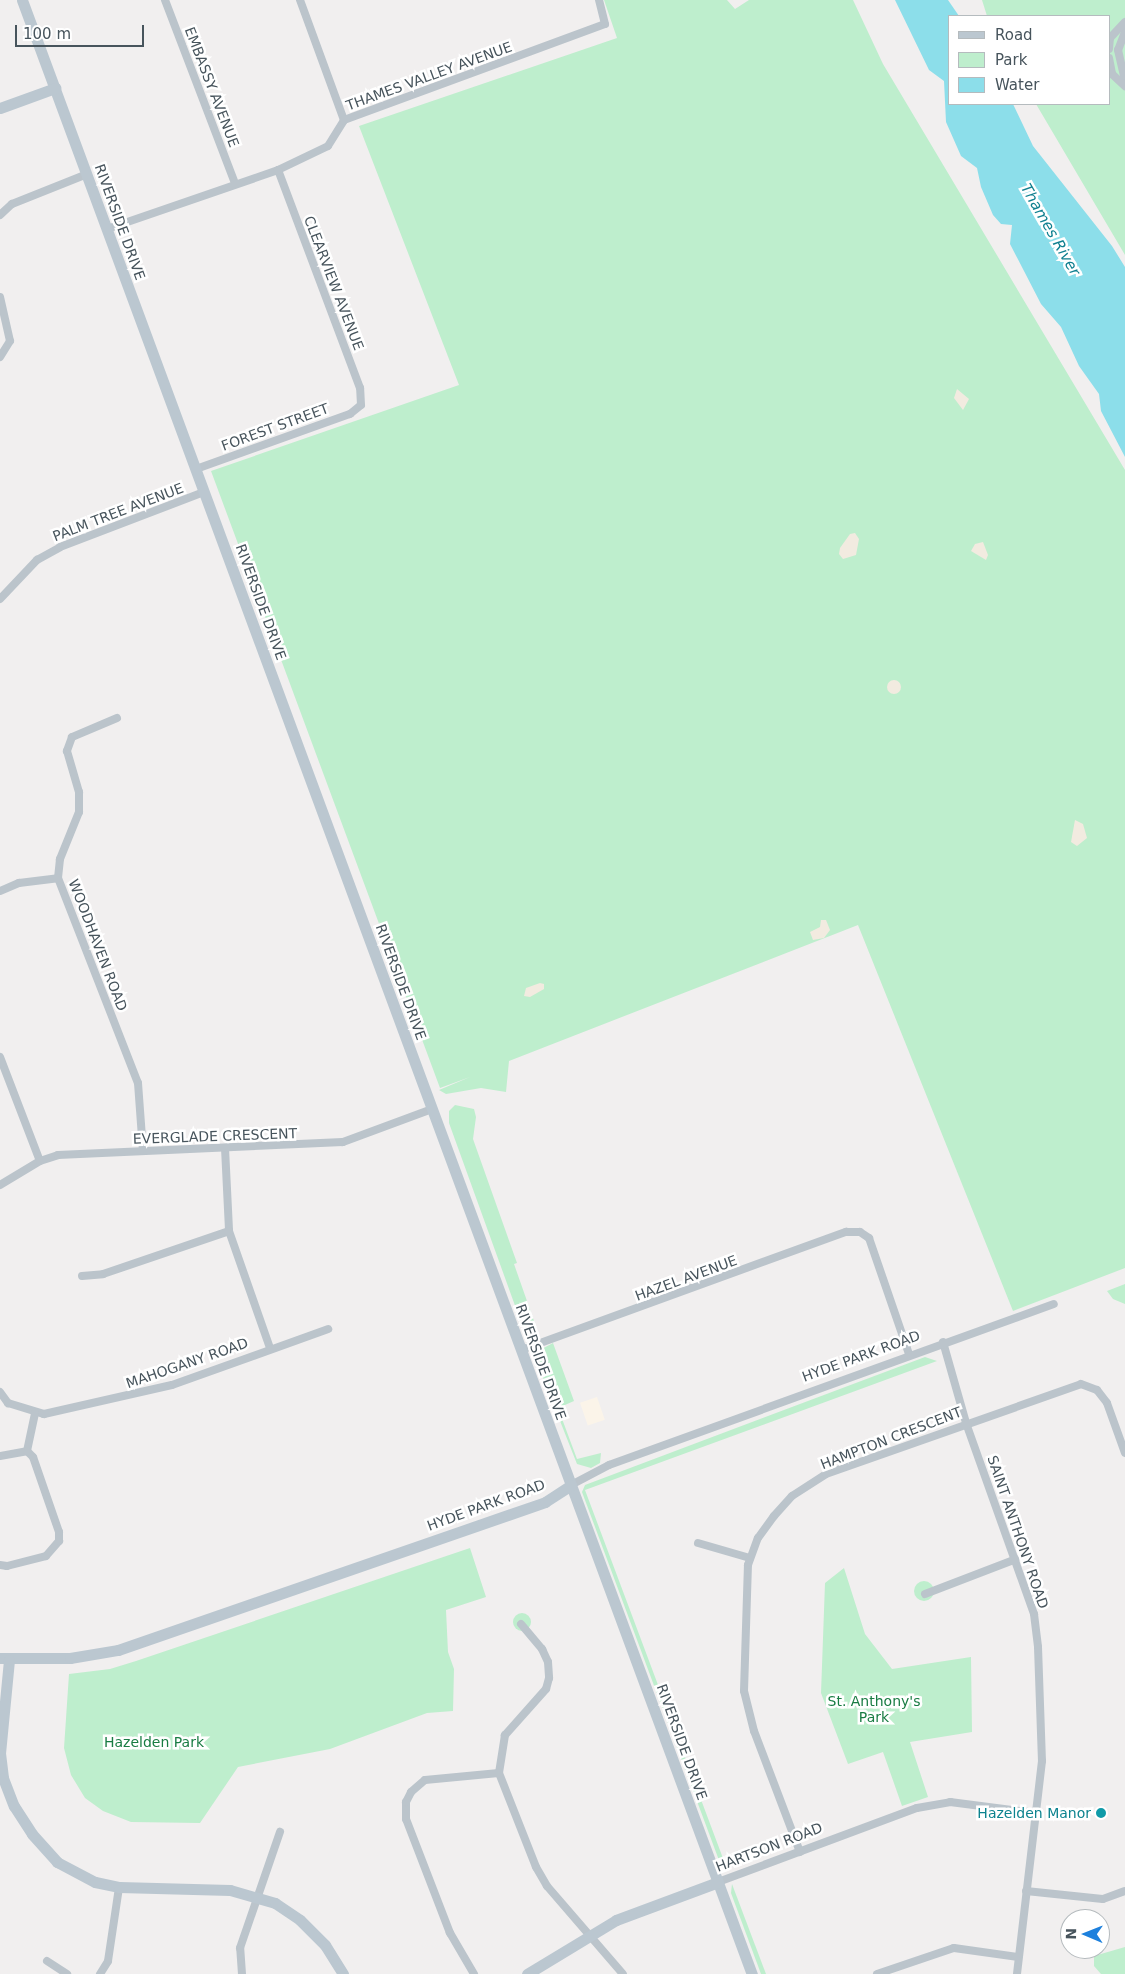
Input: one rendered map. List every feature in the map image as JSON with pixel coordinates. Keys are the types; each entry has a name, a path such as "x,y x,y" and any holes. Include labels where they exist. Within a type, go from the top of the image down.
{"main road":[{"name":"RIVERSIDE DRIVE","path":"22,0 752,1974"},
{"path":"0,108 55,88"},
{"name":"HYDE PARK ROAD","path":"4,1659 70,1658 118,1650 545,1502 571,1485"},
{"path":"4,1659 0,1753 2,1778 14,1806 32,1834 57,1862 95,1882 119,1887 230,1890 275,1903 300,1920 325,1945 343,1974"},
{"name":"HARTSON ROAD","path":"527,1974 588,1935 616,1920 718,1882"}],"street":[{"name":"EMBASSY AVENUE","path":"165,0 235,183"},
{"path":"300,0 344,120"},
{"name":"THAMES VALLEY AVENUE","path":"107,229 235,183 278,170 328,146 344,120 605,24 599,0"},
{"path":"1110,38 1125,22"},
{"path":"1125,32 1118,50 1125,81"},
{"path":"1110,63 1112,74 1125,86"},
{"name":"CLEARVIEW AVENUE","path":"278,170 360,388 361,405"},
{"path":"0,215 12,204 87,174"},
{"path":"0,297 10,336 6,352 0,357"},
{"name":"FOREST STREET","path":"196,469 350,414 361,405"},
{"name":"PALM TREE AVENUE","path":"0,599 37,560 60,547 204,492"},
{"name":"WOODHAVEN ROAD","path":"117,718 100,723 72,737 67,751 79,792 79,812 60,859 58,878 138,1083 143,1151"},
{"path":"0,891 19,883 58,878"},
{"path":"0,1057 40,1161"},
{"name":"EVERGLADE CRESCENT","path":"0,1185 40,1161 78,1153 343,1142 432,1110"},
{"path":"224,1148 229,1231 270,1348"},
{"path":"82,1276 104,1274 229,1231"},
{"name":"HAZEL AVENUE","path":"521,1350 846,1232 860,1232 869,1238 909,1354"},
{"name":"HYDE PARK ROAD","path":"571,1485 609,1465 909,1354 1054,1304"},
{"name":"MAHOGANY ROAD","path":"35,1414 124,1397 172,1384 328,1329"},
{"name":"SAINT ANTHONY ROAD","path":"943,1342 966,1423 1034,1614 1038,1647 1042,1760 1017,1974"},
{"name":"HAMPTON CRESCENT","path":"800,1852 754,1731 744,1690 745,1598 750,1558 758,1538 774,1516 792,1496 826,1474 1081,1384 1097,1390 1107,1403 1125,1452"},
{"path":"0,1392 8,1403 35,1414 27,1451"},
{"path":"0,1456 27,1451"},
{"path":"0,1565 7,1566 46,1556 59,1541 59,1532 32,1457 27,1451"},
{"path":"698,1544 750,1558"},
{"path":"925,1594 1016,1559"},
{"path":"520,1624 542,1649 548,1662 549,1678 546,1690 505,1735 499,1773 536,1867 547,1886 623,1974"},
{"path":"474,1974 450,1933 406,1819 406,1802 411,1792 425,1780 499,1773"},
{"name":"HARTSON ROAD","path":"718,1882 917,1808 950,1802 1036,1813"},
{"path":"242,1974 240,1948 280,1832"},
{"path":"100,1974 108,1961 119,1887"},
{"path":"1026,1891 1103,1899 1125,1891"},
{"path":"877,1974 954,1948 1018,1957"},
{"path":"47,1961 68,1974"}],"shaded area":[{"path":"597,1397 605,1420 588,1426 580,1403"}],"green space":[{"path":"604,0 727,0 735,9 749,0 853,0 883,64 1125,470 1125,1268 1013,1311 858,925 509,1061 506,1092 481,1088 446,1094 439,1090 470,1077 440,1088 211,471 459,385 359,126 617,38"},
{"path":"982,0 1125,0 1125,255 1037,105 1110,105 1110,15 987,15"},
{"path":"455,1105 474,1109 476,1117 473,1139 517,1263 514,1264 540,1338 533,1340 526,1336 449,1123 449,1111"},
{"path":"1125,1284 1125,1304 1113,1299 1107,1291"},
{"path":"553,1343 574,1401 558,1408 577,1459 601,1453 600,1463 591,1468 577,1464 536,1360 536,1352"},
{"path":"925,1357 937,1361 585,1490 727,1869 720,1863 582,1492 585,1485"},
{"name":"Hazelden Park","path":"470,1548 486,1597 446,1610 448,1652 454,1669 453,1711 427,1713 330,1749 238,1767 200,1823 131,1822 103,1811 85,1798 71,1775 64,1748 69,1674 110,1669 136,1661"},
{"name":"St. Anthony's Park","path":"844,1568 865,1634 892,1669 971,1657 972,1732 910,1742 928,1797 902,1806 883,1752 848,1764 821,1693 825,1583"},
{"path":"924,1581 931,1584 934,1591 931,1598 924,1601 917,1598 914,1591 917,1584"},
{"path":"518,1613 526,1613 531,1618 529,1629 518,1631 513,1626 513,1618"},
{"path":"732,1884 766,1974 761,1974 731,1893"},
{"path":"1125,1947 1125,1974 1101,1974 1094,1966 1094,1959 1110,1959 1110,1951"}],"sand":[{"path":"957,389 969,399 963,410 954,398"},
{"path":"855,533 859,539 856,555 843,559 839,554 840,548 850,534"},
{"path":"983,542 988,555 986,560 971,551 975,544"},
{"path":"891,680 897,680 901,687 897,694 891,694 887,690 887,684"},
{"path":"1075,820 1083,824 1087,838 1077,846 1071,842"},
{"path":"821,920 826,920 830,930 824,938 813,940 810,932 820,927"},
{"path":"540,983 544,984 544,989 530,997 524,996 526,988"}],"water":[{"name":"Thames River","path":"895,0 948,0 958,15 948,15 948,105 1013,105 1033,146 1112,246 1125,267 1125,457 1101,411 1099,394 1079,366 1061,327 1041,304 1010,244 1012,225 1001,224 993,215 981,187 977,168 961,156 946,122 944,81 929,70"}],"place":[{"name":"Hazelden Manor","path":"1101,1813"}]}
